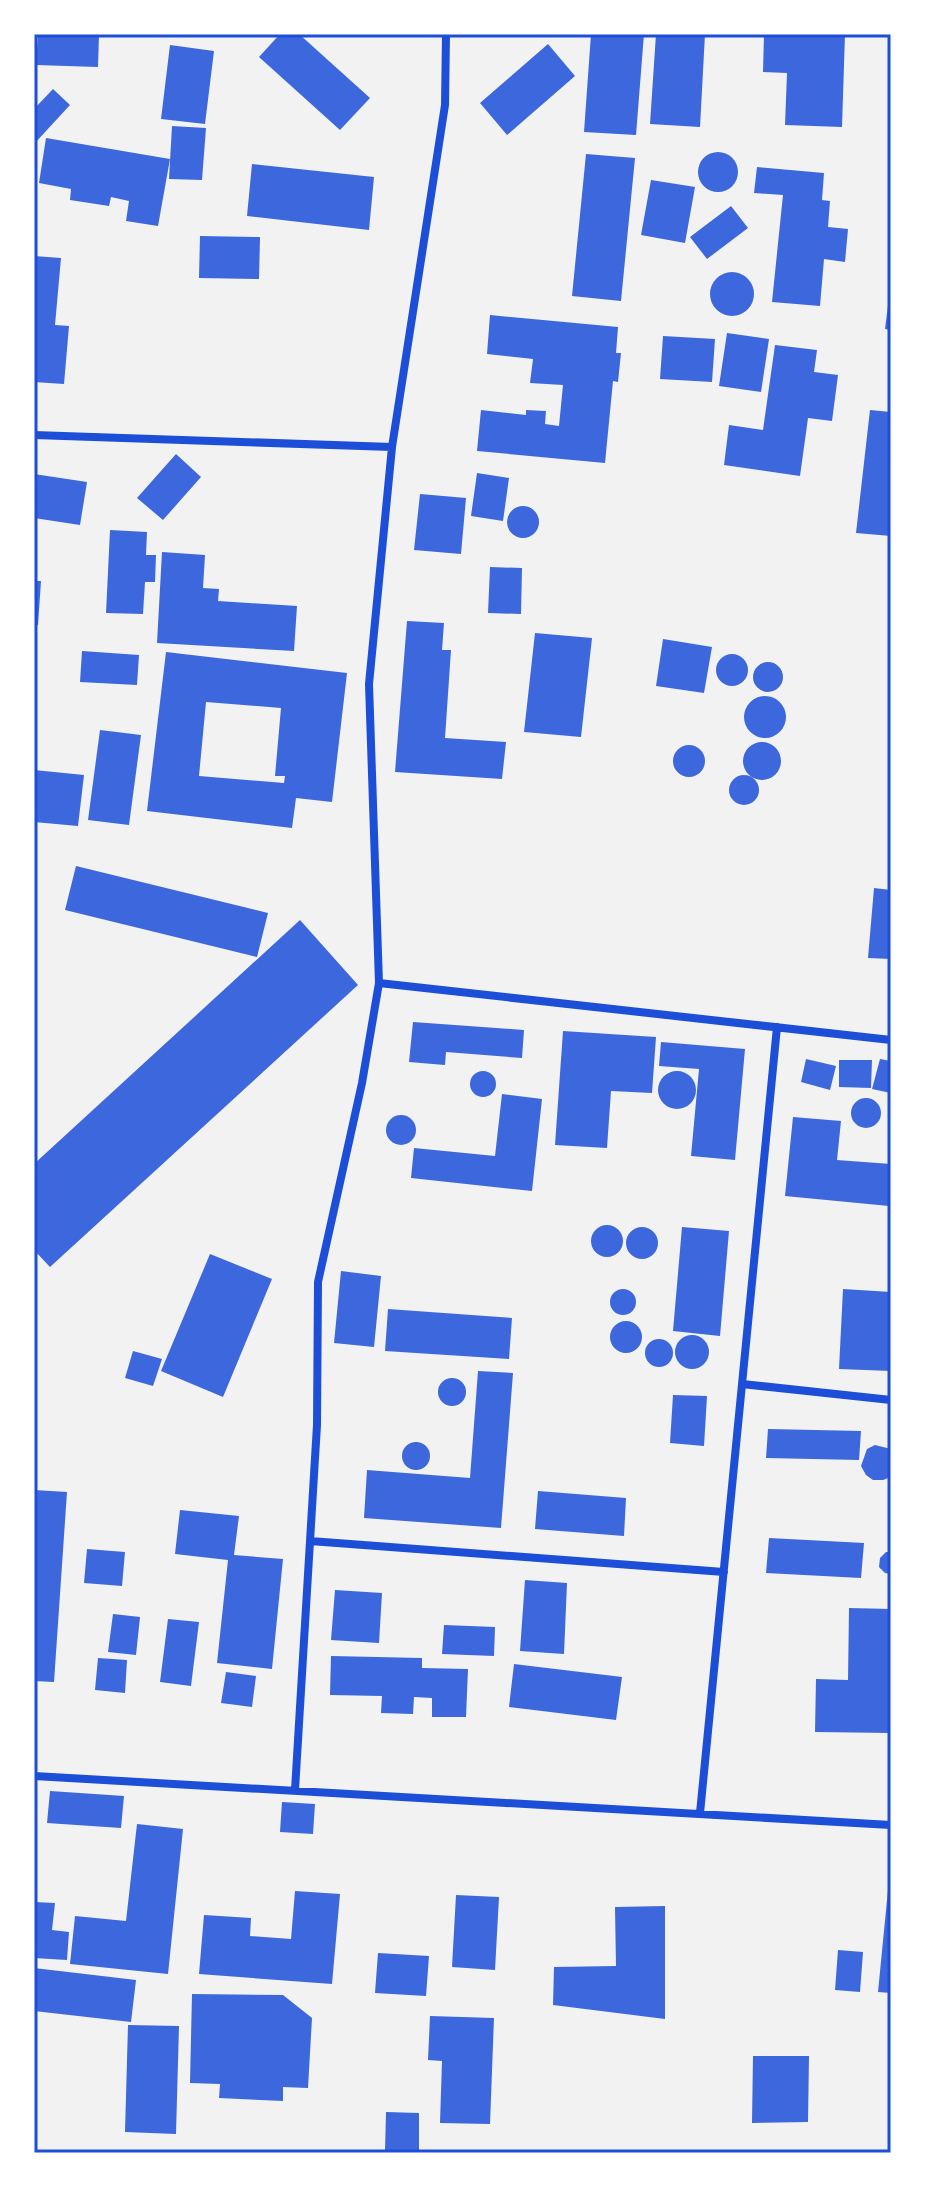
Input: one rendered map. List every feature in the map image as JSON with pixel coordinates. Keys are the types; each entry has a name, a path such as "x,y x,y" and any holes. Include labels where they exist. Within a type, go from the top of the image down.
{"street":[{"path":"295,1790 317,1425 318,1282 362,1083 379,983 369,684 392,447 445,105 446,34"},
{"path":"34,435 392,447"},
{"path":"379,983 891,1040"},
{"path":"700,1813 777,1027"},
{"path":"742,1384 891,1400"},
{"path":"310,1541 724,1572"},
{"path":"34,1776 891,1825"}],"building":[{"path":"38,34 99,34 98,67 36,65"},
{"path":"280,34 299,34 370,98 340,130 259,57"},
{"path":"591,34 644,34 636,135 584,132"},
{"path":"656,34 705,34 700,127 650,124"},
{"path":"764,34 845,34 842,127 785,125 787,73 763,72"},
{"path":"548,44 575,76 507,135 480,103"},
{"path":"170,45 214,51 205,124 161,119"},
{"path":"53,89 70,105 34,144 34,109"},
{"path":"172,126 206,128 202,180 169,179"},
{"path":"46,138 170,159 158,226 126,221 129,201 111,197 109,206 70,200 71,189 39,183"},
{"path":"718,152 732,158 738,172 732,186 718,192 704,186 698,172 704,158"},
{"path":"586,154 635,158 621,301 572,296"},
{"path":"252,164 374,177 369,230 247,216"},
{"path":"757,167 824,173 822,200 830,201 828,227 848,229 845,262 824,259 820,306 772,302 783,195 754,193"},
{"path":"651,180 695,187 685,243 641,235"},
{"path":"731,206 748,228 707,259 690,237"},
{"path":"200,236 260,237 259,279 199,278"},
{"path":"34,256 61,258 55,325 69,326 64,384 34,382"},
{"path":"732,272 748,278 754,294 748,310 732,316 716,310 710,294 716,278"},
{"path":"891,298 891,330 885,329"},
{"path":"490,315 618,327 616,353 621,353 618,382 613,381 605,463 477,451 481,410 526,415 526,410 546,411 545,424 559,426 563,385 530,383 533,359 487,354"},
{"path":"727,333 769,339 761,392 719,386"},
{"path":"663,336 715,339 712,382 660,379"},
{"path":"775,345 817,350 814,372 838,375 832,421 808,418 800,476 724,465 729,425 763,430"},
{"path":"870,410 891,412 891,536 856,533"},
{"path":"176,454 201,477 163,520 137,498"},
{"path":"477,473 509,478 503,521 471,516"},
{"path":"34,474 87,482 80,525 34,518"},
{"path":"420,494 466,498 461,554 414,550"},
{"path":"523,506 534,511 539,522 534,533 523,538 512,533 507,522 512,511"},
{"path":"110,530 147,532 146,555 156,555 155,582 145,582 143,614 106,613"},
{"path":"162,552 205,555 203,588 219,589 218,601 297,606 294,651 157,643"},
{"path":"490,567 522,568 521,614 488,613"},
{"path":"34,581 41,581 38,625 34,625"},
{"path":"407,621 444,623 442,650 451,650 445,738 506,742 502,779 395,772"},
{"path":"535,633 592,638 581,737 524,732"},
{"path":"663,639 712,647 704,693 656,686"},
{"path":"82,651 139,655 137,685 80,682"},
{"path":"166,652 347,673 332,802 296,798 292,828 147,811","holes":["206,702 281,708 275,776 285,776 284,783 199,776"]},
{"path":"732,654 743,659 748,670 743,681 732,686 721,681 716,670 721,659"},
{"path":"768,662 779,666 783,677 779,688 768,692 757,688 753,677 757,666"},
{"path":"765,696 780,702 786,717 780,732 765,738 750,732 744,717 750,702"},
{"path":"100,730 141,735 129,825 88,820"},
{"path":"762,742 775,748 781,761 775,774 762,780 749,774 743,761 749,748"},
{"path":"689,745 700,750 705,761 700,772 689,777 678,772 673,761 678,750"},
{"path":"34,770 84,775 78,826 34,822"},
{"path":"744,775 755,779 759,790 755,801 744,805 733,801 729,790 733,779"},
{"path":"76,866 268,913 257,957 65,910"},
{"path":"874,888 891,890 891,959 868,958"},
{"path":"300,920 358,985 50,1267 34,1250 34,1164"},
{"path":"413,1022 524,1030 522,1058 446,1052 445,1065 409,1062"},
{"path":"563,1031 656,1037 652,1093 611,1091 607,1148 555,1145"},
{"path":"661,1042 745,1049 735,1160 691,1156 699,1069 659,1066"},
{"path":"806,1059 836,1066 830,1090 801,1082"},
{"path":"880,1059 891,1061 891,1093 872,1089"},
{"path":"839,1060 872,1060 871,1088 839,1087"},
{"path":"483,1071 492,1075 496,1084 492,1093 483,1097 474,1093 470,1084 474,1075"},
{"path":"677,1071 690,1077 696,1090 690,1103 677,1109 664,1103 658,1090 664,1077"},
{"path":"502,1094 542,1099 532,1191 411,1178 414,1148 495,1156"},
{"path":"866,1098 877,1102 881,1113 877,1124 866,1128 855,1124 851,1113 855,1102"},
{"path":"401,1115 407,1116 415,1124 415,1136 407,1144 401,1145 395,1144 387,1136 386,1130 387,1124 395,1116"},
{"path":"793,1117 841,1121 837,1160 891,1164 889,1206 785,1196"},
{"path":"607,1225 619,1229 623,1241 619,1253 607,1257 595,1253 591,1241 595,1229"},
{"path":"642,1227 654,1231 658,1243 654,1255 642,1259 630,1255 626,1243 630,1231"},
{"path":"682,1227 729,1231 720,1336 673,1331"},
{"path":"210,1254 272,1279 223,1397 161,1371"},
{"path":"341,1271 381,1276 374,1347 334,1343"},
{"path":"623,1289 632,1293 636,1302 632,1311 623,1315 614,1311 610,1302 614,1293"},
{"path":"843,1289 891,1292 891,1371 839,1369"},
{"path":"388,1309 512,1318 509,1359 385,1351"},
{"path":"626,1321 637,1326 642,1337 637,1348 626,1353 615,1348 610,1337 615,1326"},
{"path":"692,1335 704,1340 709,1352 704,1364 692,1369 680,1364 675,1352 680,1340"},
{"path":"659,1339 669,1343 673,1353 669,1363 659,1367 649,1363 645,1353 649,1343"},
{"path":"133,1351 162,1359 153,1386 125,1378"},
{"path":"478,1371 513,1373 501,1528 364,1518 367,1470 470,1478"},
{"path":"452,1378 462,1382 466,1392 462,1402 452,1406 442,1402 438,1392 442,1382"},
{"path":"673,1395 707,1396 704,1446 670,1443"},
{"path":"768,1429 861,1431 859,1460 766,1458"},
{"path":"416,1442 426,1446 430,1456 426,1466 416,1470 406,1466 402,1456 406,1446"},
{"path":"875,1445 891,1449 891,1477 883,1480 873,1480 861,1466 867,1449"},
{"path":"34,1490 67,1492 54,1682 34,1681"},
{"path":"538,1491 626,1498 624,1536 535,1529"},
{"path":"180,1510 239,1516 234,1555 283,1559 272,1669 217,1663 228,1560 175,1554"},
{"path":"769,1538 864,1543 861,1578 766,1573"},
{"path":"87,1549 125,1552 122,1586 84,1583"},
{"path":"891,1552 891,1574 879,1567 880,1558"},
{"path":"525,1580 567,1583 564,1654 520,1651"},
{"path":"335,1590 382,1593 379,1643 331,1640"},
{"path":"849,1608 891,1609 891,1733 815,1732 816,1679 848,1680"},
{"path":"113,1614 140,1617 136,1655 108,1652"},
{"path":"168,1619 199,1622 191,1686 160,1682"},
{"path":"444,1625 495,1627 494,1656 442,1654"},
{"path":"331,1656 422,1658 422,1668 468,1669 466,1717 432,1717 432,1698 414,1697 413,1714 381,1713 382,1696 330,1695"},
{"path":"98,1658 127,1660 125,1693 95,1690"},
{"path":"514,1664 622,1677 616,1720 509,1707"},
{"path":"226,1672 256,1676 252,1707 221,1703"},
{"path":"50,1791 124,1796 121,1828 47,1823"},
{"path":"282,1802 315,1804 313,1834 280,1832"},
{"path":"137,1824 183,1829 168,1974 70,1964 75,1916 126,1921"},
{"path":"888,1890 891,1890 891,1993 878,1992"},
{"path":"295,1891 340,1894 332,1984 199,1974 204,1915 251,1918 250,1936 291,1939"},
{"path":"456,1895 499,1897 495,1970 452,1967"},
{"path":"34,1902 55,1903 52,1930 69,1932 67,1960 34,1958"},
{"path":"665,1906 665,2019 553,2005 554,1967 616,1966 615,1907"},
{"path":"838,1950 863,1952 860,1992 835,1990"},
{"path":"378,1953 429,1956 426,1996 375,1993"},
{"path":"34,1968 136,1980 131,2022 34,2011"},
{"path":"192,1994 283,1995 312,2018 308,2088 283,2087 283,2101 219,2098 220,2084 190,2083"},
{"path":"430,2016 494,2018 490,2124 440,2123 442,2061 428,2060"},
{"path":"128,2025 179,2026 176,2134 125,2132"},
{"path":"753,2056 809,2056 808,2122 752,2123"},
{"path":"386,2112 419,2113 419,2151 385,2151"}]}
